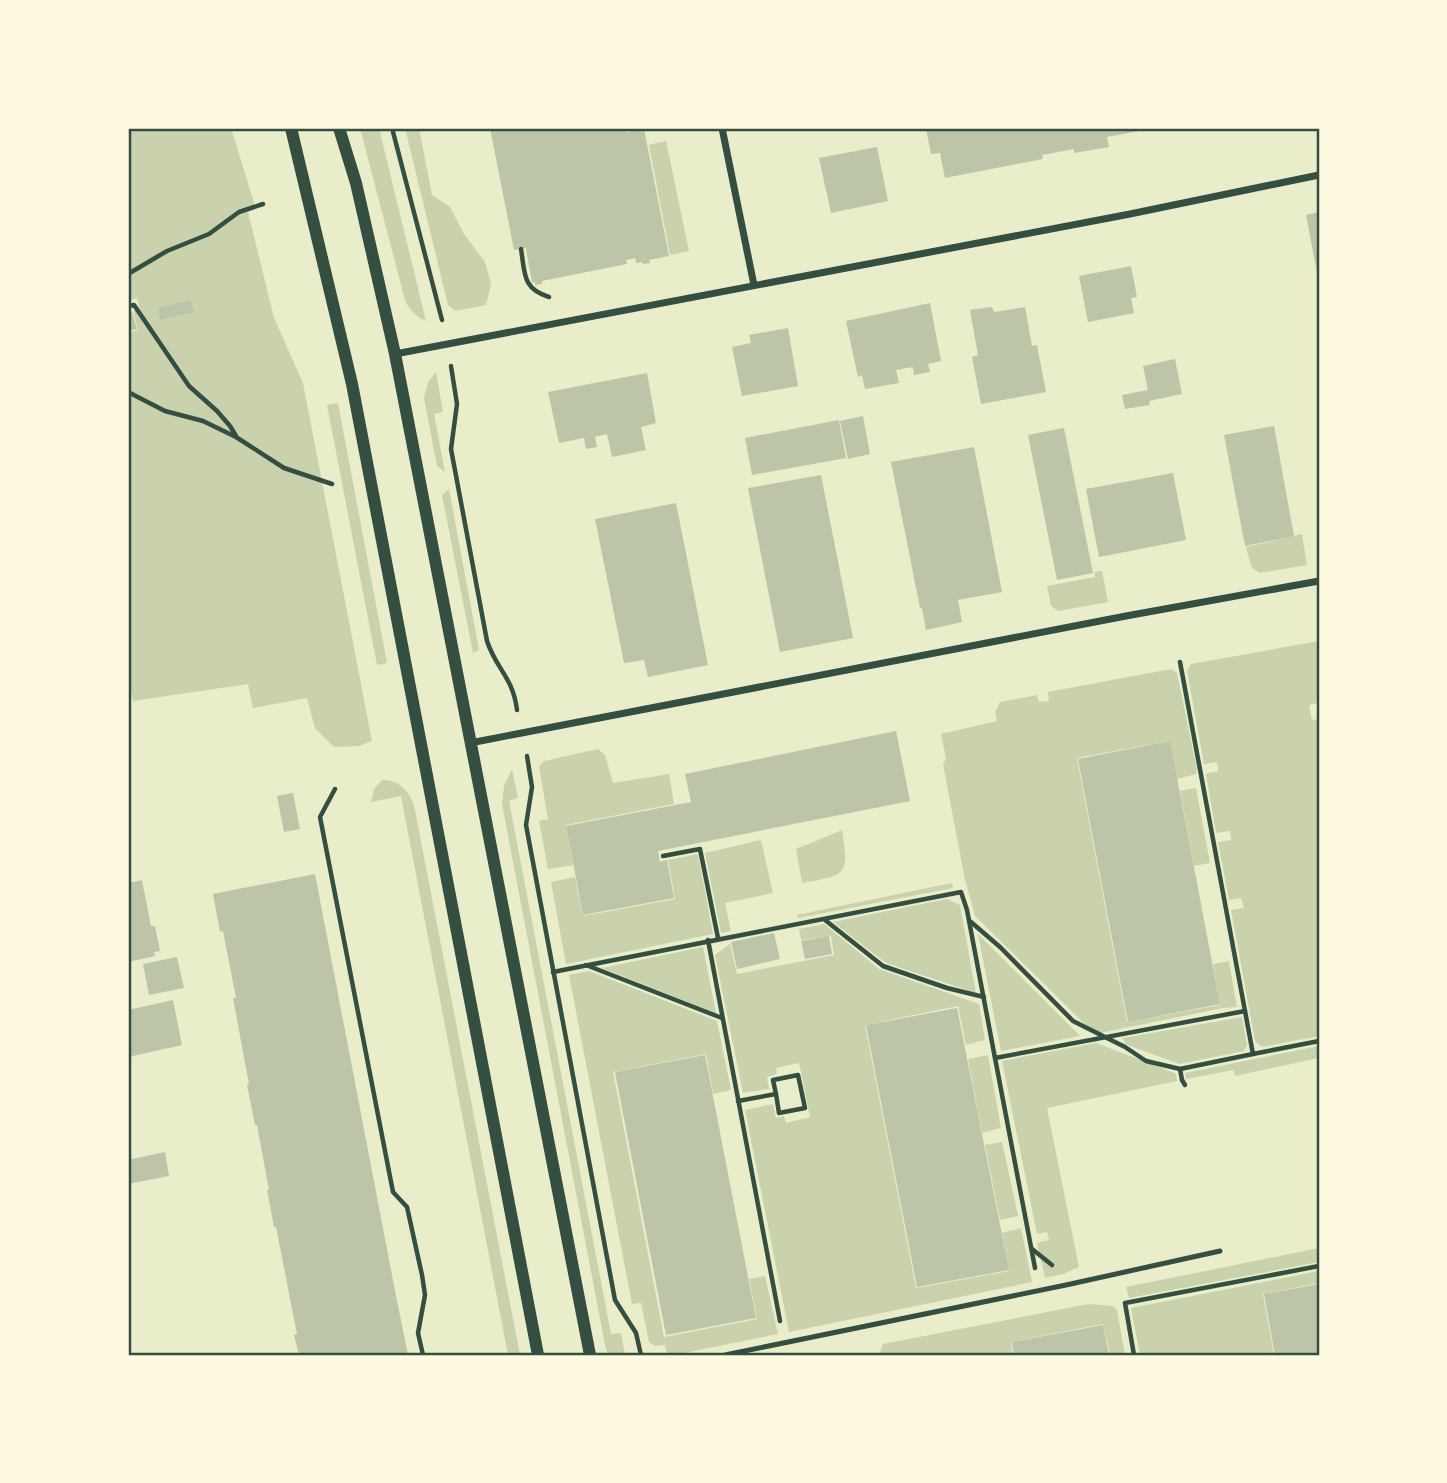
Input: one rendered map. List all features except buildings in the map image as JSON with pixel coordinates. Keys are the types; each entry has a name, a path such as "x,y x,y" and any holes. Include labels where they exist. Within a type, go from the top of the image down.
{"street":[{"path":"340,128 356,183 395,354 590,1355"},
{"path":"722,128 754,285"},
{"path":"290,130 352,384 538,1355"},
{"path":"395,354 1130,214 1319,175"},
{"path":"470,743 1319,581"}],"lane":[{"path":"725,1355 1220,1251"}],"path":[{"path":"392,128 443,325"},
{"path":"128,274 167,251 209,234 239,212 263,204"},
{"path":"521,249 528,285 538,294 549,297"},
{"path":"128,306 134,305 189,386 218,411 236,437"},
{"path":"450,362 457,404 451,449 487,640 495,660 512,684 517,711"},
{"path":"128,392 165,411 203,421 236,437 284,468 332,484"},
{"path":"1180,662 1253,1054"},
{"path":"527,758 532,787 526,825 615,1300 636,1333 642,1355"},
{"path":"335,789 320,817 393,1192 407,1207 422,1275 425,1295 418,1333 423,1355"},
{"path":"663,856 700,849 718,938"},
{"path":"553,972 961,892 969,920 1040,1290"},
{"path":"824,919 883,967 984,998"},
{"path":"969,920 1000,947 1073,1021 1125,1047 1146,1061 1180,1069 1319,1041"},
{"path":"708,940 785,1344"},
{"path":"585,965 723,1018"},
{"path":"995,1058 1245,1011"},
{"path":"1180,1069 1185,1085"},
{"path":"798,1075 805,1108 779,1112 776,1094 773,1080 798,1075"},
{"path":"738,1101 776,1094"},
{"path":"1134,1355 1125,1303 1319,1266"}],"green space":[{"path":"128,128 231,128 256,209 248,212 274,318 303,383 372,741 359,746 334,747 315,728 307,698 253,708 248,684 133,701 128,675 128,333 138,330 133,311 140,310 137,298 128,301"},
{"path":"360,128 379,128 426,321 414,313 405,300"},
{"path":"405,128 419,128 432,195 450,207 464,234 485,262 491,284 486,305 455,311 448,305"},
{"path":"666,141 689,251 670,255 649,145"},
{"path":"436,372 443,412 434,414 445,472 437,466 424,398 428,382"},
{"path":"338,403 387,663 377,665 327,405"},
{"path":"449,489 479,650 473,653 442,495"},
{"path":"1302,534 1307,565 1260,573 1252,568 1246,547"},
{"path":"1102,571 1108,602 1058,611 1051,606 1047,586 1095,577 1095,572"},
{"path":"1319,641 1319,703 1309,705 1312,720 1319,719 1319,1036 1262,1047 1255,1041 1231,910 1244,908 1241,898 1229,900 1218,842 1231,840 1230,831 1216,833 1206,774 1218,771 1217,762 1204,764 1187,671 1191,664"},
{"path":"1171,669 1177,673 1196,774 1177,779 1169,741 1077,758 1127,1022 1220,1005 1213,964 1229,961 1237,1007 1095,1034 975,916 965,880 943,764 946,759 941,734 997,721 995,712 1000,702 1037,695 1039,702 1049,701 1048,692"},
{"path":"598,749 605,755 613,783 669,774 674,804 566,825 573,865 548,869 539,821 548,819 539,767 544,761"},
{"path":"512,769 518,798 509,801 611,1334 621,1333 625,1355 608,1355 605,1345 502,804 504,786"},
{"path":"382,780 402,787 414,805 520,1355 508,1355 401,796 371,802 374,789"},
{"path":"1196,788 1210,863 1194,866 1180,791"},
{"path":"842,830 845,864 842,870 829,878 802,883 796,849"},
{"path":"761,840 773,893 725,903 731,931 721,933 705,853"},
{"path":"698,854 713,934 566,964 551,882 575,877 583,916 675,899 668,860"},
{"path":"952,883 953,888 798,918 797,915"},
{"path":"947,899 960,905 976,993 886,963 833,922"},
{"path":"824,924 879,969 979,1004 985,1040 966,1045 958,1006 865,1025 916,1288 1009,1271 1002,1233 1021,1228 1032,1282 789,1332 745,1110 773,1104 776,1118 784,1116 786,1123 810,1117 799,1063 776,1068 777,1074 767,1077 769,1089 743,1093 715,955 730,944 737,974 834,955 831,936 801,940 799,929"},
{"path":"978,934 1080,1036 1001,1051"},
{"path":"703,947 716,1013 602,968"},
{"path":"589,971 717,1021 731,1090 713,1094 706,1054 613,1072 664,1337 757,1319 749,1279 765,1276 778,1334 675,1355 667,1355 665,1345 655,1346 649,1342 641,1303 632,1304 569,975"},
{"path":"1242,1017 1247,1045 1244,1051 1179,1064 1125,1044 1123,1038"},
{"path":"1096,1043 1172,1072 1176,1074 1177,1081 1047,1108 1079,1267 1045,1278 1037,1243 1049,1240 1047,1232 1037,1234 1002,1061"},
{"path":"1319,1046 1319,1058 1235,1076 1233,1070 1186,1079 1185,1073"},
{"path":"988,1055 1001,1128 982,1133 968,1059"},
{"path":"1002,1142 1018,1216 1000,1220 985,1145"},
{"path":"1319,1248 1319,1262 1129,1298 1126,1287"},
{"path":"1319,1271 1319,1283 1263,1294 1274,1355 1140,1355 1131,1308"},
{"path":"1088,1304 1113,1306 1117,1310 1125,1355 1110,1355 1103,1324 1011,1342 1013,1355 879,1355 883,1344"}]}
